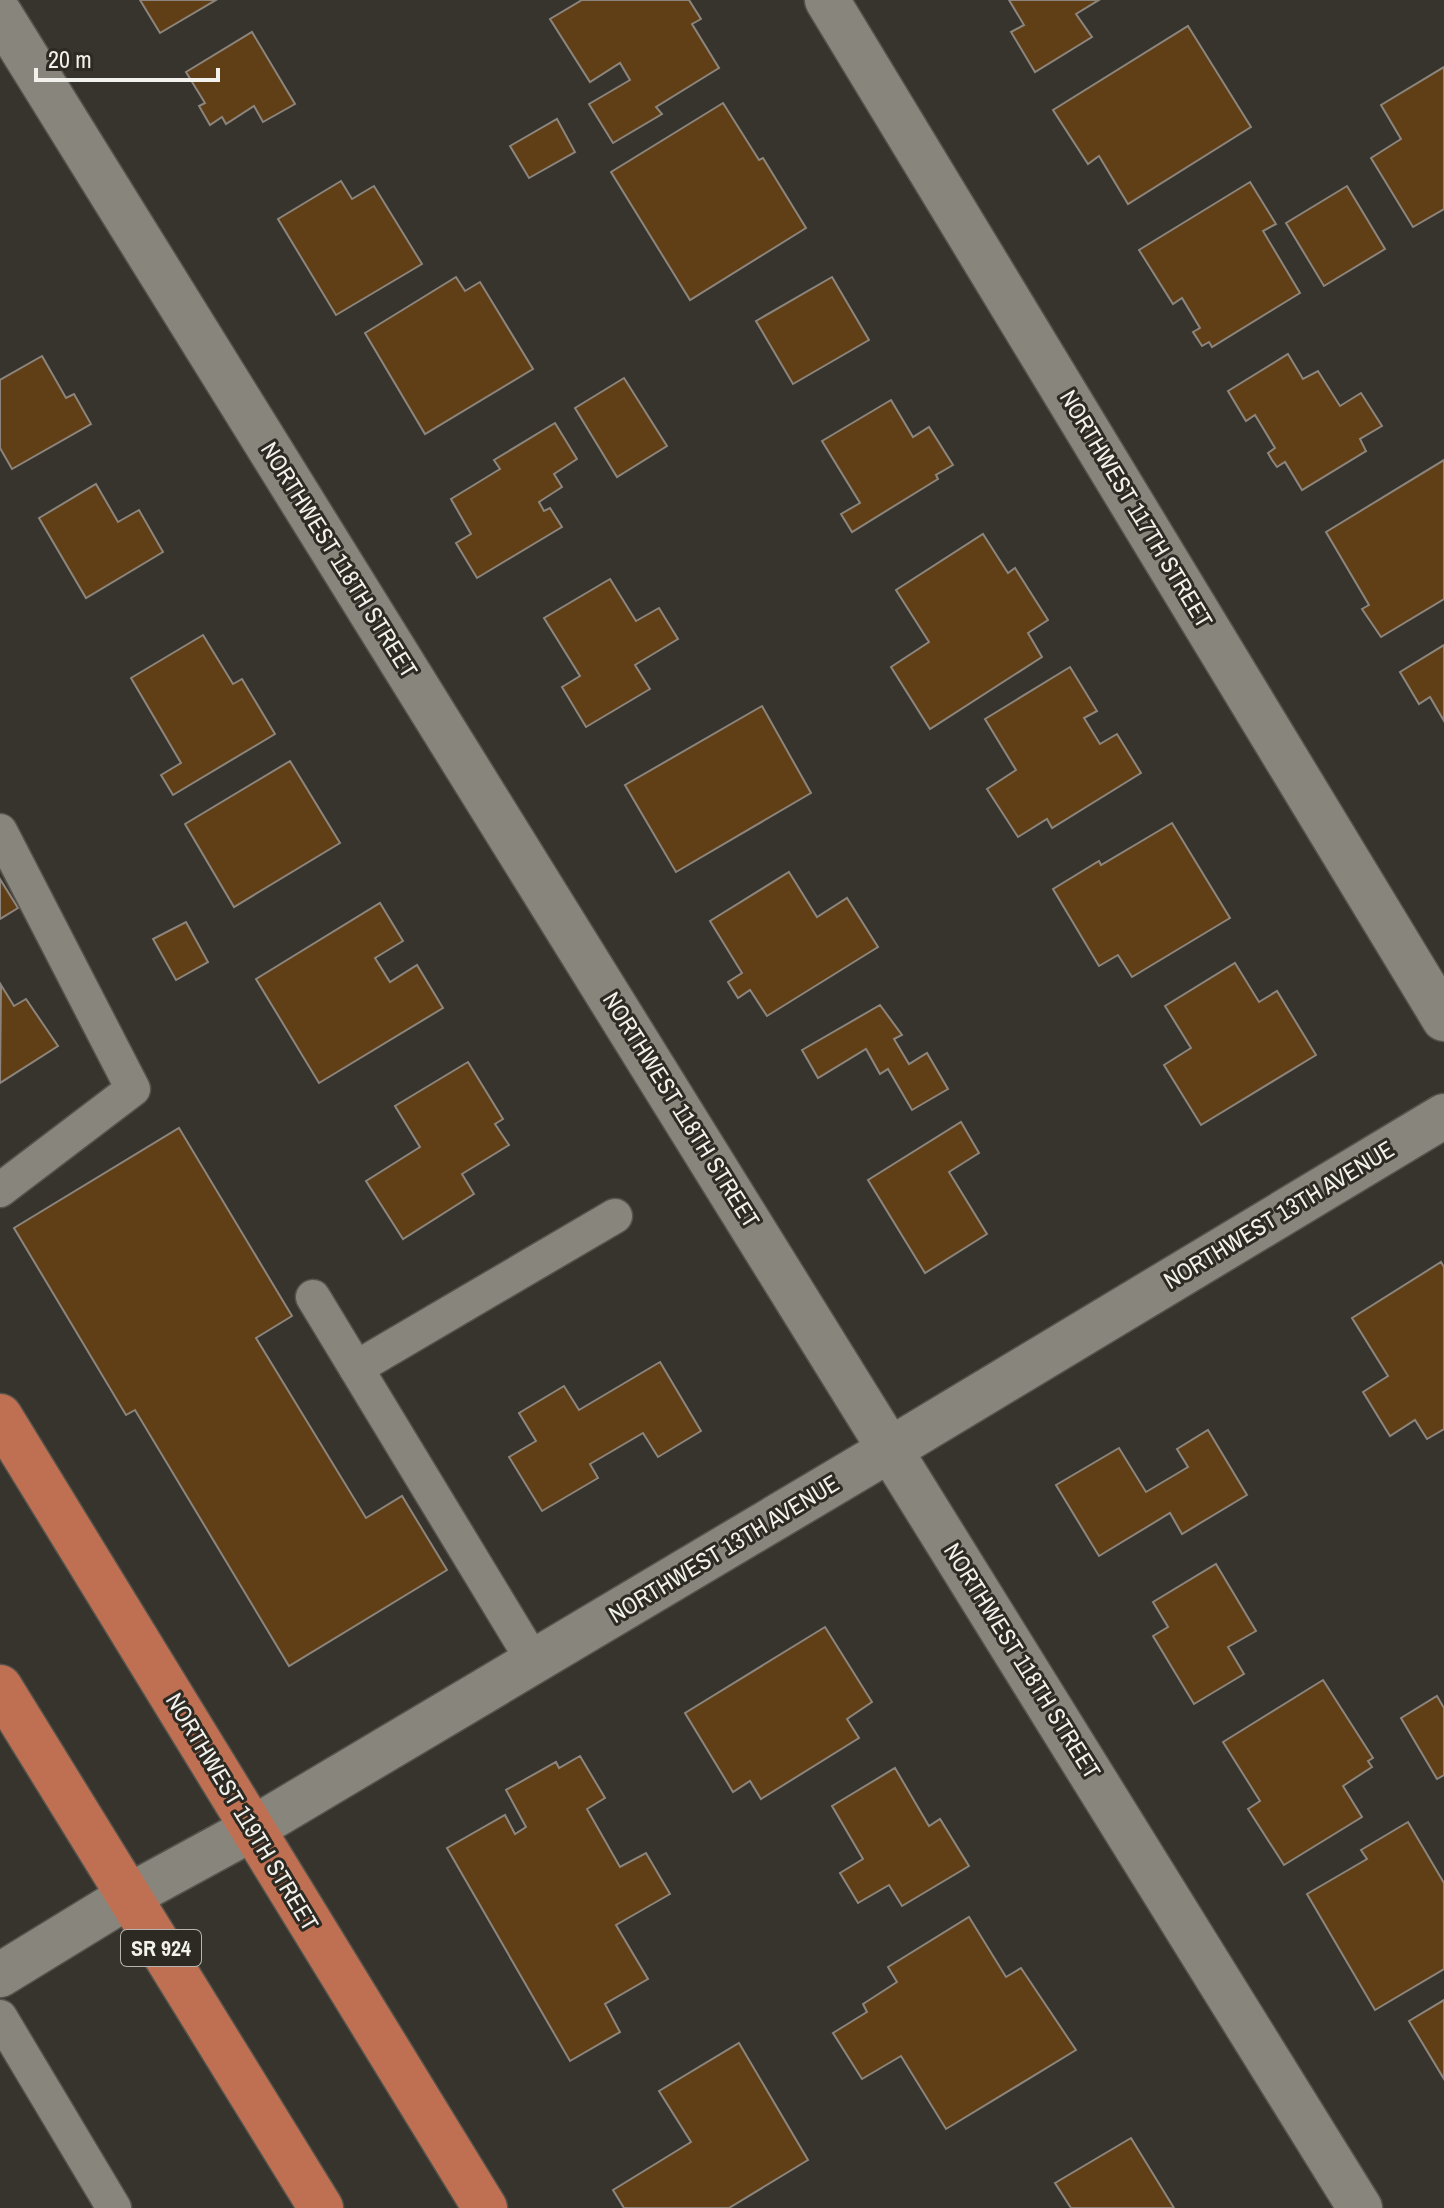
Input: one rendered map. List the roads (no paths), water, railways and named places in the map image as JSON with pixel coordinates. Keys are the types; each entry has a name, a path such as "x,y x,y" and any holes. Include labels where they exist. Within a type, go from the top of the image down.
{"highway":[{"name":"NORTHWEST 119TH STREET","path":"0,1416 485,2208"},
{"name":"SR 924","path":"0,1687 321,2208"}],"street":[{"name":"NORTHWEST 117TH STREET","path":"827,0 1444,1019"},
{"name":"NORTHWEST 118TH STREET","path":"0,14 1360,2208"},
{"name":"NORTHWEST 13TH AVENUE","path":"0,1975 129,1896 252,1829 534,1662 1444,1116"}],"lane":[{"path":"0,831 133,1089 0,1190"},
{"path":"356,1368 615,1216"},
{"path":"313,1297 534,1662"},
{"path":"0,2017 114,2208"}]}
